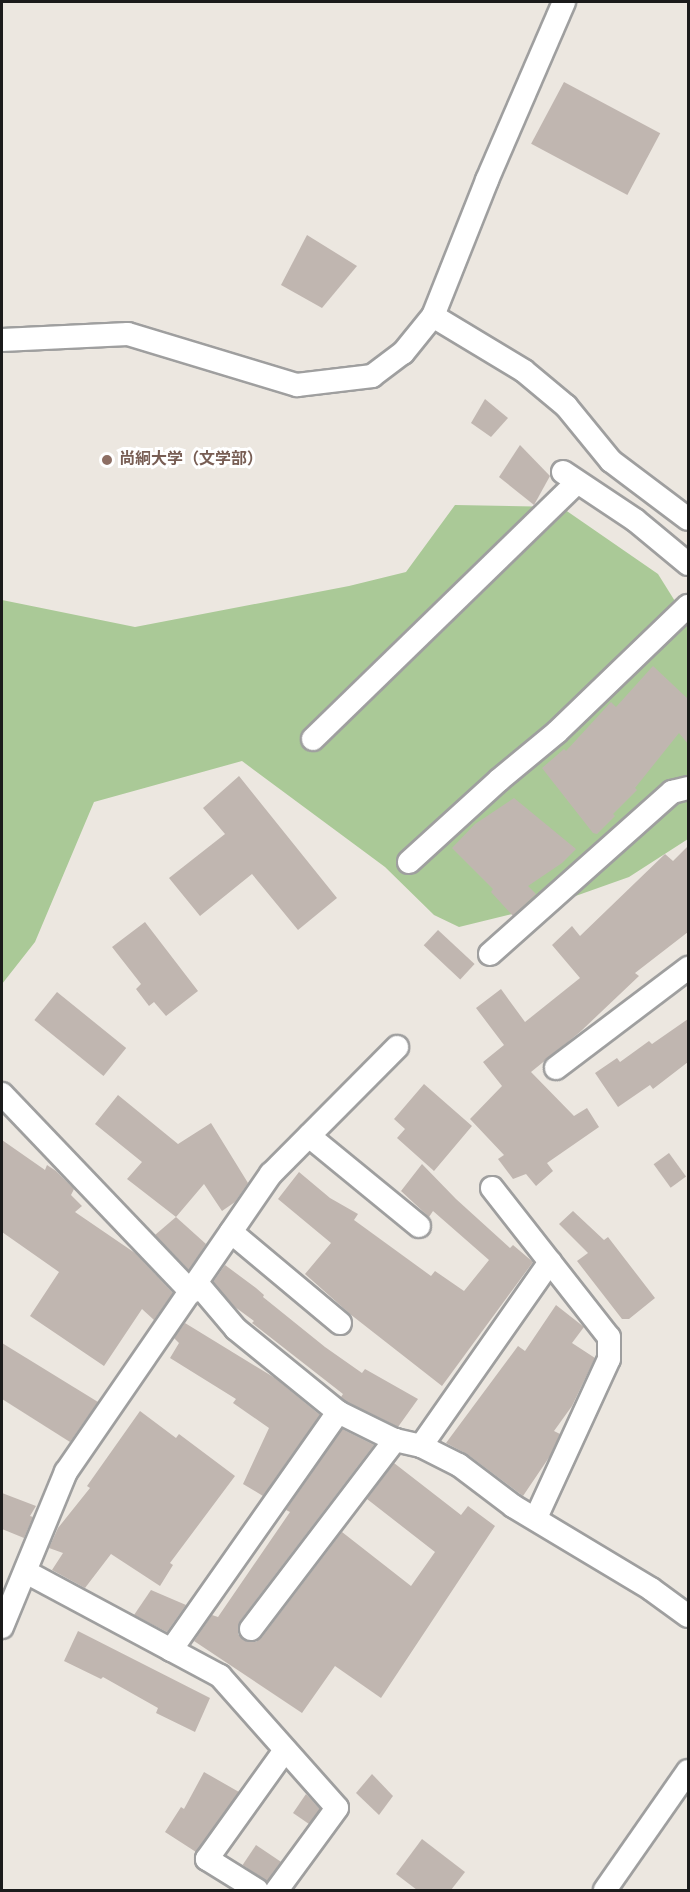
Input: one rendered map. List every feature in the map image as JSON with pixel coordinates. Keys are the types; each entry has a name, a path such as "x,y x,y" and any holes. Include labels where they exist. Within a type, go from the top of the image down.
{"street":[{"path":"2,340 128,334 297,385 372,376 403,353 433,316 487,180 564,2"},
{"path":"433,316 524,371 566,406 611,461 688,519"},
{"path":"313,740 570,477 635,520 688,564"},
{"path":"410,862 499,780 557,732 688,606"},
{"path":"490,954 672,792 688,788"},
{"path":"556,1068 688,968"},
{"path":"2,1628 66,1472 271,1174 397,1047"},
{"path":"2,1094 236,1329 338,1412 395,1440 421,1446 459,1465 513,1506 651,1589 688,1616"},
{"path":"309,1136 419,1226"},
{"path":"492,1188 609,1337 609,1359 536,1518"},
{"path":"231,1232 340,1323"},
{"path":"421,1446 550,1262"},
{"path":"171,1650 338,1412"},
{"path":"251,1629 395,1440"},
{"path":"26,1572 220,1676 337,1808 277,1890"},
{"path":"257,1890 207,1859 285,1749"},
{"path":"605,1890 688,1771"}],"green space":[{"path":"455,505 561,507 658,574 688,622 688,839 629,877 553,904 459,927 434,915 385,867 242,761 94,802 35,942 2,984 2,600 135,627 349,586 406,572"}],"building":[{"path":"564,82 660,133 627,195 531,144"},
{"path":"307,235 357,266 322,308 281,285"},
{"path":"485,399 508,418 491,437 471,423"},
{"path":"520,445 550,476 534,505 499,477"},
{"path":"653,666 688,699 688,744 679,733 635,788 637,790 613,814 615,816 597,834 593,833 542,768 564,749 566,751 611,702 616,707"},
{"path":"239,776 337,898 298,930 252,874 200,916 169,878 225,834 203,808"},
{"path":"514,798 576,849 562,863 528,886 536,894 513,916 491,892 493,889 452,848 475,824"},
{"path":"688,846 688,932 635,973 639,976 580,1032 531,1072 574,1116 587,1108 599,1127 547,1163 553,1171 536,1186 526,1174 513,1179 498,1159 504,1155 470,1119 502,1086 483,1062 504,1045 476,1008 501,989 525,1022 580,978 552,945 572,926 580,936 665,854 673,861"},
{"path":"145,922 198,991 166,1016 154,1002 149,1006 136,989 141,984 112,947"},
{"path":"438,930 475,964 460,979 424,945"},
{"path":"57,992 126,1048 104,1076 34,1020"},
{"path":"688,1019 688,1062 653,1089 650,1085 618,1107 595,1073 617,1058 620,1062 649,1041 652,1044"},
{"path":"424,1084 472,1126 434,1171 397,1138 405,1129 394,1119"},
{"path":"118,1095 178,1144 211,1123 248,1183 235,1202 222,1211 204,1184 176,1217 127,1179 142,1162 95,1124"},
{"path":"2,1140 45,1170 47,1165 56,1171 74,1189 71,1195 82,1206 75,1212 135,1253 173,1293 154,1320 142,1309 104,1366 30,1316 59,1272 2,1232"},
{"path":"669,1153 686,1176 671,1188 654,1164"},
{"path":"422,1164 456,1199 510,1248 513,1245 533,1262 442,1386 350,1314 305,1274 331,1243 278,1199 299,1172 330,1198 358,1214 354,1220 431,1276 435,1271 464,1291 489,1260 433,1211 429,1217 401,1191"},
{"path":"573,1211 604,1240 608,1237 655,1298 629,1319 622,1319 577,1261 588,1253 559,1224"},
{"path":"176,1217 206,1244 189,1270 155,1235"},
{"path":"225,1265 256,1288 264,1295 263,1297 325,1347 362,1373 365,1369 418,1399 398,1427 345,1401 341,1397 343,1394 252,1323 254,1321 235,1307 213,1282"},
{"path":"556,1305 584,1327 572,1343 595,1358 572,1406 554,1431 560,1434 550,1456 523,1496 467,1454 446,1443 518,1346 525,1351"},
{"path":"185,1323 275,1378 320,1415 263,1496 243,1484 269,1428 233,1403 236,1399 170,1358 179,1343 174,1338"},
{"path":"2,1343 98,1402 70,1442 2,1399"},
{"path":"140,1411 176,1438 179,1434 235,1476 170,1563 173,1565 160,1586 111,1554 85,1588 52,1570 63,1553 49,1548 58,1528 90,1488 87,1486"},
{"path":"342,1429 374,1445 240,1621 238,1634 243,1640 256,1642 262,1637 342,1532 411,1586 435,1552 367,1499 394,1463 461,1515 468,1506 495,1526 381,1698 335,1666 302,1713 194,1641 212,1615 218,1617 290,1512 286,1510"},
{"path":"2,1493 36,1506 30,1516 33,1517 24,1538 2,1529"},
{"path":"151,1590 186,1605 167,1632 134,1615"},
{"path":"78,1631 210,1698 195,1732 156,1713 158,1708 103,1677 101,1679 64,1661"},
{"path":"204,1772 239,1792 196,1852 165,1832 181,1807 184,1809"},
{"path":"372,1774 393,1796 379,1815 356,1793"},
{"path":"306,1794 320,1809 309,1824 293,1813"},
{"path":"422,1839 465,1872 451,1890 417,1890 396,1874"},
{"path":"256,1845 281,1862 267,1882 243,1865"}],"place":[{"name":"尚絅大学（文学部）","path":"107,460"}]}
